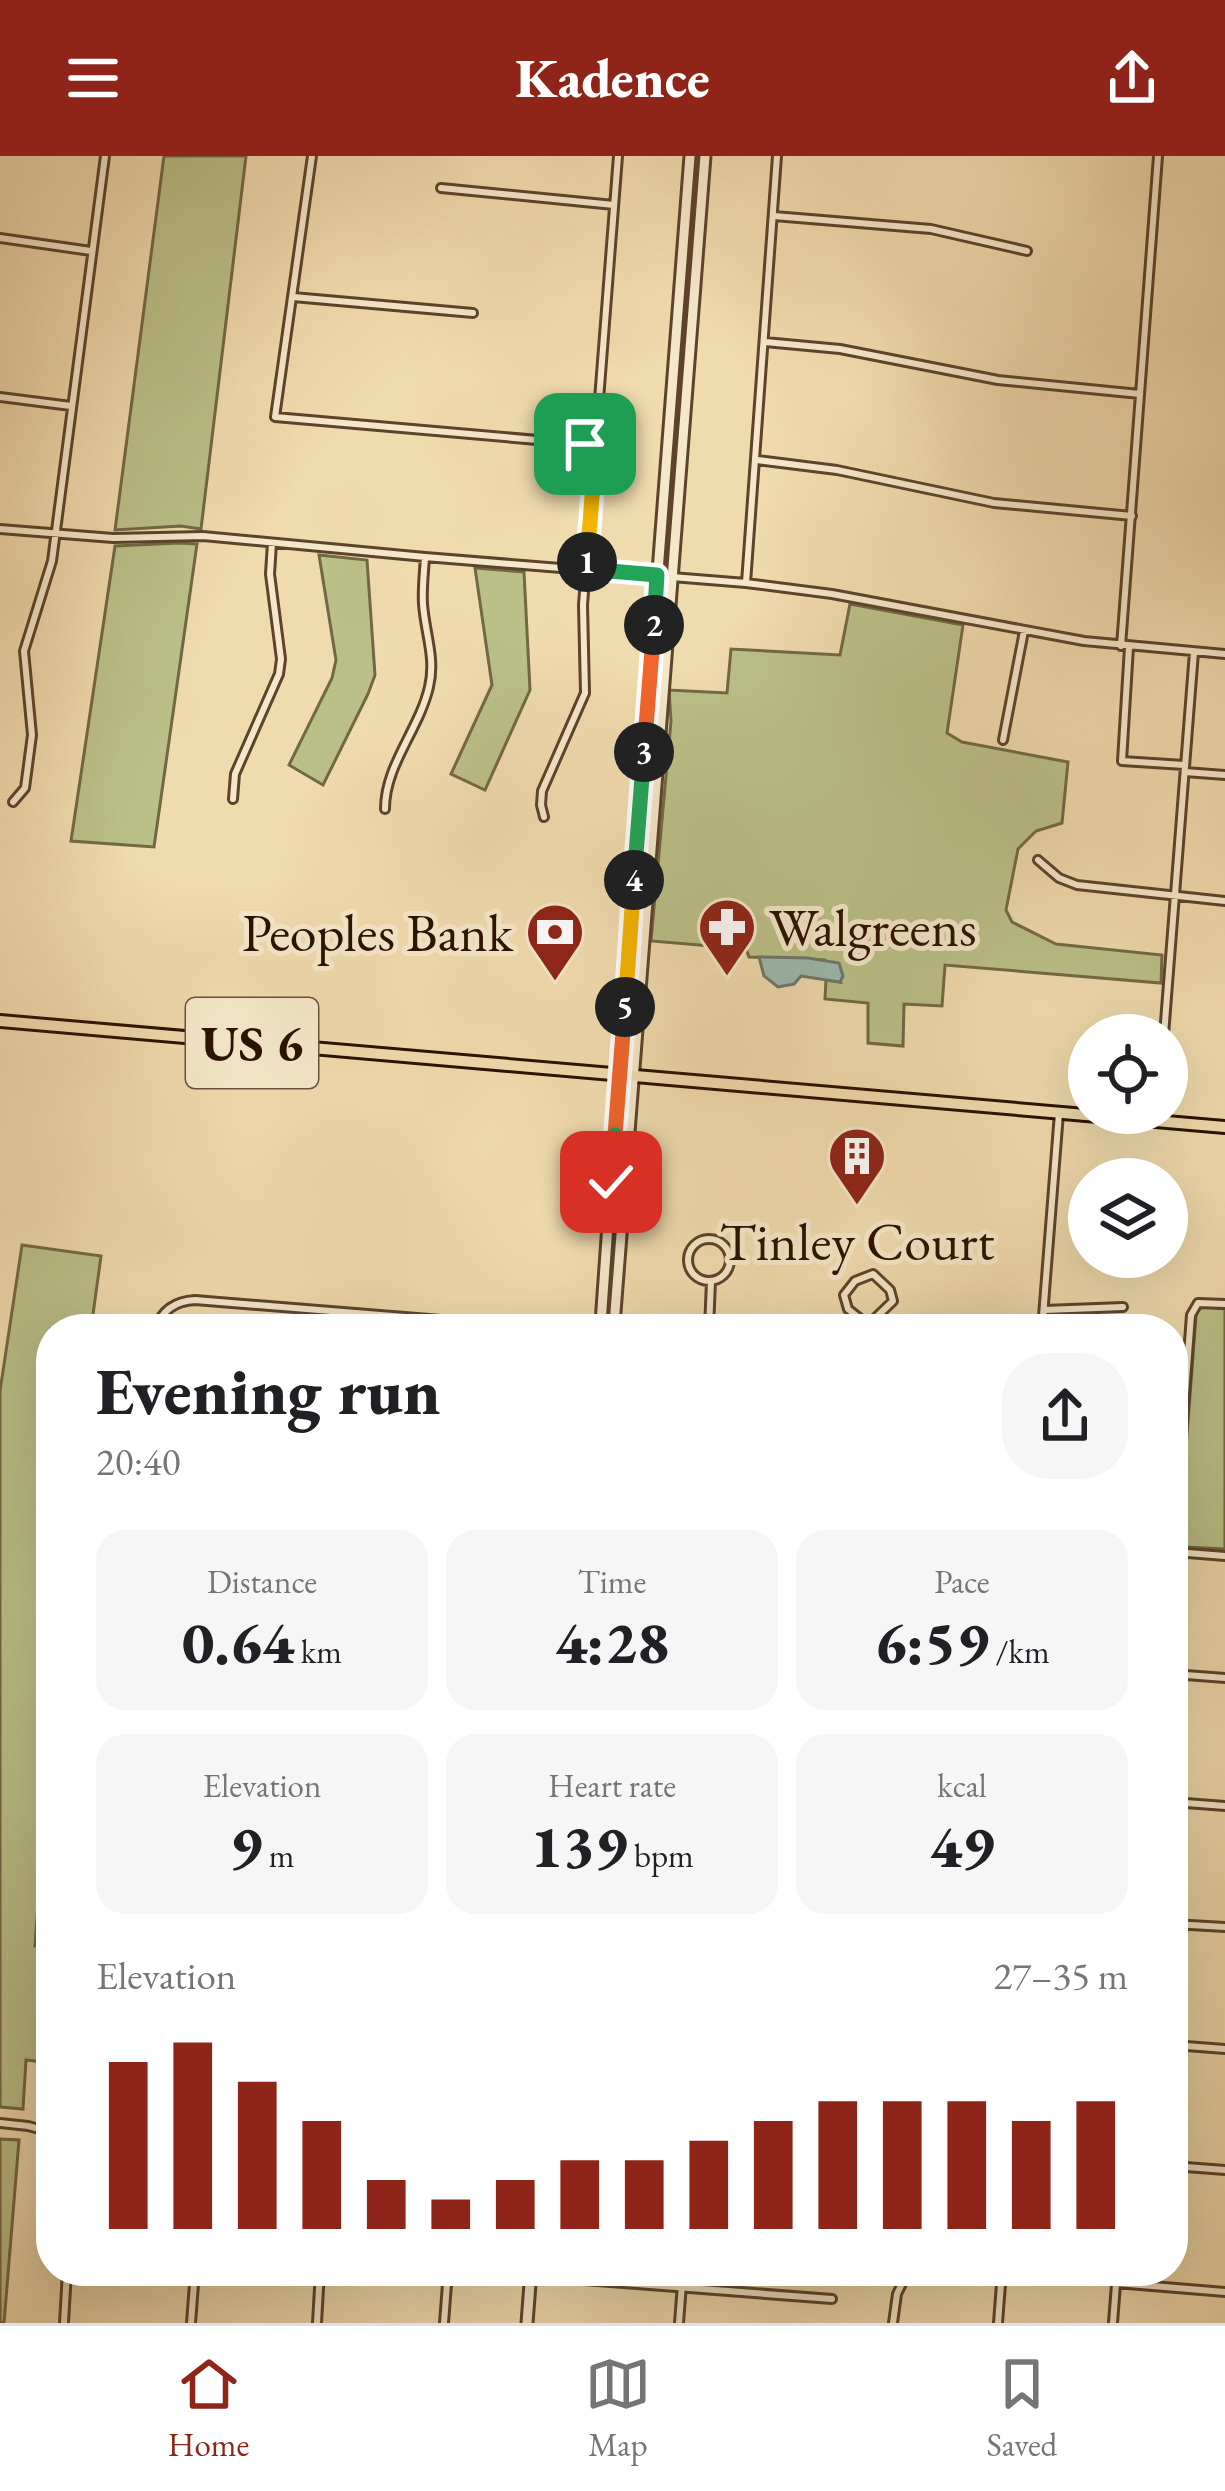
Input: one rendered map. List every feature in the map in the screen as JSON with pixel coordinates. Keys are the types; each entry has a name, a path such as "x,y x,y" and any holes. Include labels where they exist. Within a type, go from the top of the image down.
{"main road":[{"name":"US 6","path":"0,1021 1068,1113"},
{"name":"US 6","path":"1188,1122 1225,1127"}],"street":[{"path":"13,802 25,788 32,735 24,651 50,570 105,156"},
{"path":"312,156 275,417 596,445"},
{"path":"544,817 542,791 585,692 583,605 618,156"},
{"path":"602,1314 691,156"},
{"path":"615,1314 705,156"},
{"path":"746,583 777,156"},
{"path":"1158,156 1132,516 1122,760 1225,775"},
{"path":"441,188 614,205"},
{"path":"774,216 931,229 1027,251"},
{"path":"0,238 91,250"},
{"path":"293,297 473,313"},
{"path":"765,342 840,349 969,376 1140,394"},
{"path":"0,397 71,406"},
{"path":"757,460 837,470 994,503 1132,516"},
{"path":"0,530 113,538 203,536 746,583 1125,646 1225,654"},
{"path":"233,799 235,774 279,674 270,574 272,543"},
{"path":"386,809 388,783 428,692 432,671 423,607 424,557"},
{"path":"1004,740 1024,631"},
{"path":"1166,1014 1194,652"},
{"path":"1038,860 1059,878 1077,885 1225,901"},
{"path":"1043,1314 1059,1113"},
{"path":"700,1241 720,1243 729,1255 724,1275 711,1281 698,1279 688,1263 700,1241"},
{"path":"853,1314 844,1295 855,1281 873,1274 890,1290 893,1301 880,1314"},
{"path":"710,1314 711,1281"},
{"path":"164,1314 184,1300 195,1300 361,1314"},
{"path":"1188,1354 1195,1305 1225,1304"},
{"path":"1043,1310 1123,1307"},
{"path":"1188,1553 1225,1556"},
{"path":"1188,1675 1225,1678"},
{"path":"1188,1803 1225,1806"},
{"path":"1188,1925 1225,1928"},
{"path":"1188,2046 1225,2049"},
{"path":"0,2123 36,2128"},
{"path":"1188,2167 1225,2170"},
{"path":"64,2323 66,2286"},
{"path":"191,2323 194,2286"},
{"path":"317,2323 319,2286"},
{"path":"444,2323 447,2286"},
{"path":"527,2323 530,2286"},
{"path":"657,2286 832,2299"},
{"path":"892,2323 901,2286"},
{"path":"998,2323 1001,2286"},
{"path":"1113,2323 1116,2286"},
{"path":"1152,2286 1225,2292"},
{"path":"679,2323 682,2288"}],"green space":[{"path":"164,156 246,156 201,529 115,530"},
{"path":"197,544 154,847 71,841 115,546"},
{"path":"319,555 367,560 375,675 323,785 289,765 332,678 336,660"},
{"path":"475,568 524,572 530,690 485,790 451,774 492,685"},
{"path":"850,604 963,625 947,733 962,742 1068,762 1062,823 1036,831 1018,849 1006,910 1012,922 1056,944 1162,955 1161,983 945,965 942,1006 904,1004 903,1046 868,1043 868,1003 825,999 826,980 840,982 825,960 749,957 746,949 651,941 671,721 669,690 727,693 731,649 840,655"},
{"path":"22,1245 101,1256 93,1314 36,1314 36,2061 26,2060 23,2109 0,2107 0,1391"},
{"path":"1225,1309 1225,1549 1188,1547 1188,1421 1198,1310"},
{"path":"0,2139 19,2140 4,2323 0,2323"}],"water":[{"path":"759,957 839,963 843,976 840,982 801,976 794,984 778,987 764,976"}],"place":[{"name":"Walgreens","path":"727,978"},
{"name":"Peoples Bank","path":"555,983"},
{"name":"Tinley Court","path":"857,1207"}],"route":[{"path":"585,444 596,445 586,569 657,575 611,1182"}]}
